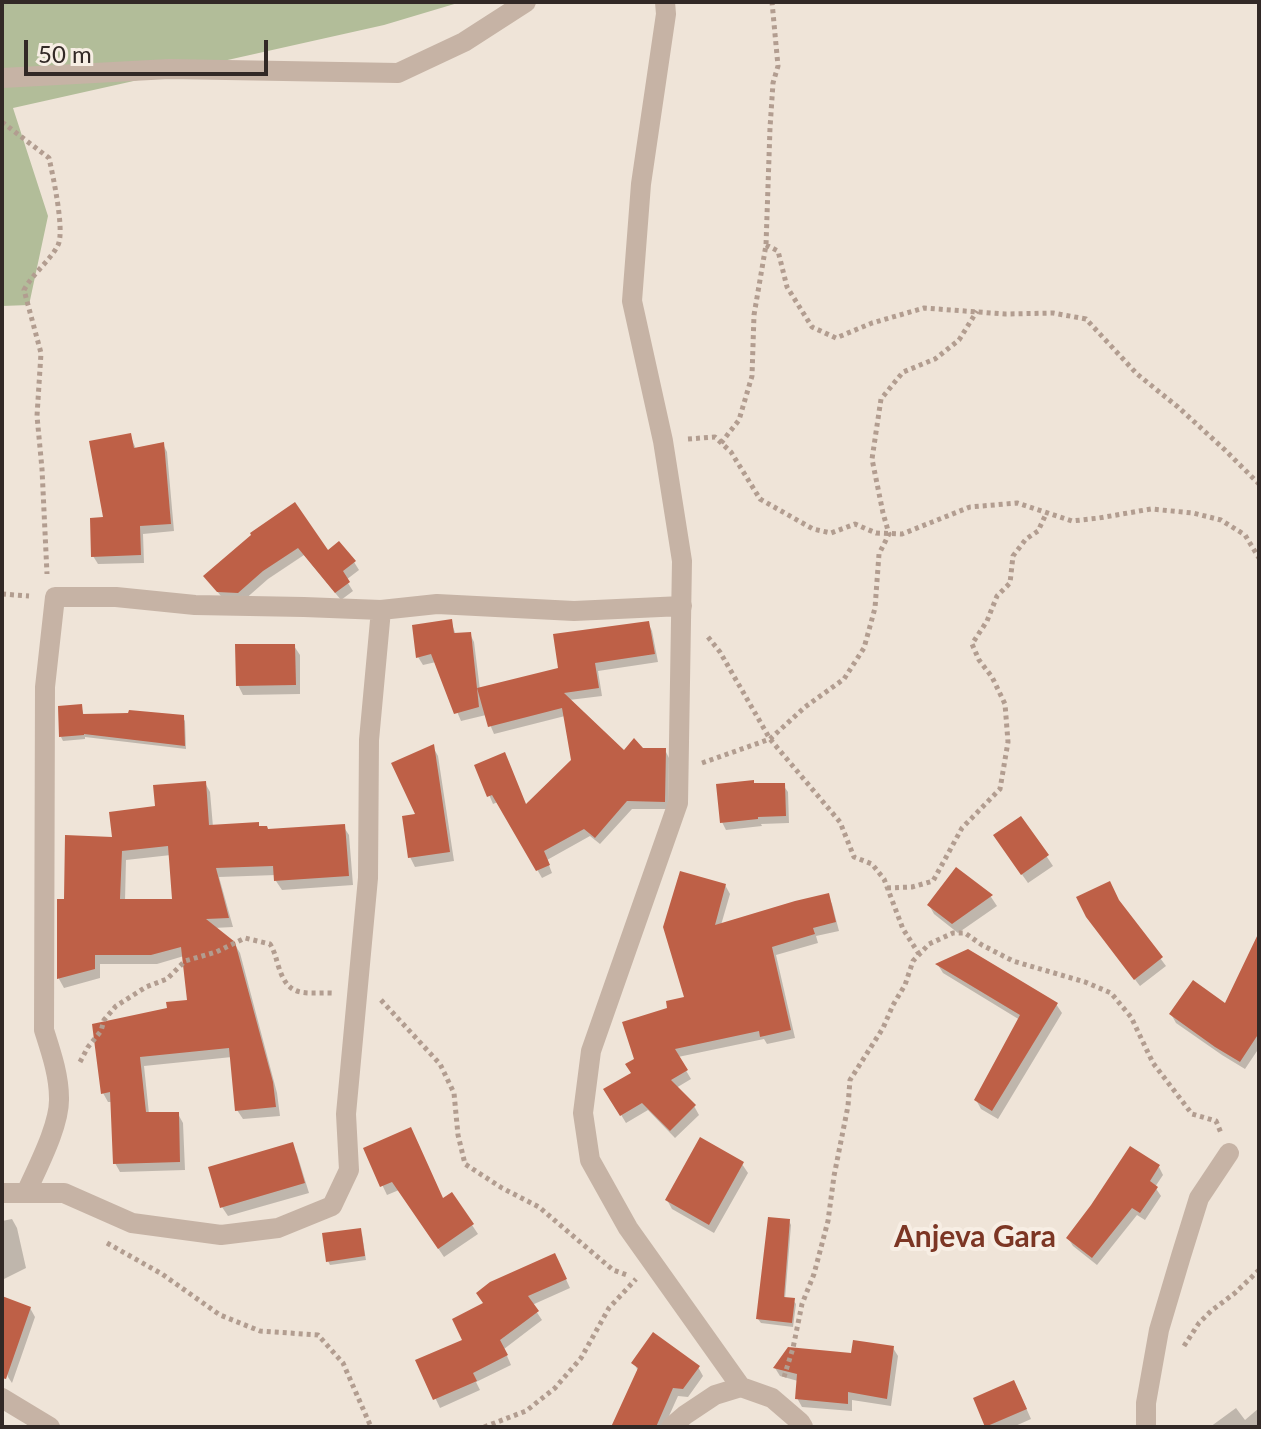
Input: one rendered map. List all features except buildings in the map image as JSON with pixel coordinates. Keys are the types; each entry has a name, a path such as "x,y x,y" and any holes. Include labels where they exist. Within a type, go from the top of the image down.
{"street":[{"path":"2,78 169,69 398,73 464,42 526,2"},
{"path":"665,2 666,14 641,184 632,301 663,441 682,561 678,803 591,1051 583,1113 590,1160 628,1228 741,1387 772,1398 803,1427"},
{"path":"26,1193 49,1142 59,1101 55,1068 44,1030 45,687 55,597 116,597 195,605 381,610 437,604 574,611 682,606"},
{"path":"2,1193 64,1193 132,1223 221,1235 278,1228 332,1206 349,1170 346,1114 368,878 369,740 381,610"},
{"path":"1146,1427 1146,1403 1159,1330 1199,1198 1229,1153"},
{"path":"671,1427 715,1395 741,1387"},
{"path":"2,1398 50,1427"}],"path":[{"path":"721,443 739,420 752,376 754,315 766,245 773,83 778,66 772,2"},
{"path":"2,122 49,158 62,235 57,247 24,290 41,353 37,416 47,576 55,597 2,594"},
{"path":"766,245 778,251 787,287 812,327 836,338 872,323 924,308 1005,314 1053,313 1086,319 1137,374 1178,407 1259,484"},
{"path":"678,771 770,739 805,707 844,679 864,648 875,608 879,554 889,534 872,459 881,399 903,372 935,359 959,340 977,311"},
{"path":"663,441 715,437 731,452 760,499 813,529 831,533 855,524 876,533 902,534 970,507 1017,503 1072,521 1151,509 1193,513 1221,520 1245,535 1259,558"},
{"path":"887,888 912,887 933,881 962,828 1000,789 1008,742 1005,704 972,644 987,621 997,596 1010,583 1013,556 1026,539 1038,531 1046,514"},
{"path":"682,606 720,652 770,739 840,822 854,857 872,864 884,879 903,929 919,954"},
{"path":"772,1398 787,1373 802,1304 814,1274 828,1221 850,1080 883,1028 905,985 913,961 929,944 953,933 965,933 1013,961 1111,993 1131,1017 1153,1063 1192,1114 1216,1121 1229,1153"},
{"path":"104,1241 162,1274 220,1315 260,1331 318,1335 343,1363 371,1427"},
{"path":"1152,1371 1171,1359 1199,1323 1259,1270"},
{"path":"484,1427 526,1411 555,1388 581,1358 609,1308 636,1278"}],"green space":[{"path":"2,2 461,2 384,25 13,108 48,216 29,305 2,306"}],"district":[{"name":"Anjeva Gara","path":"975,1237"}]}
